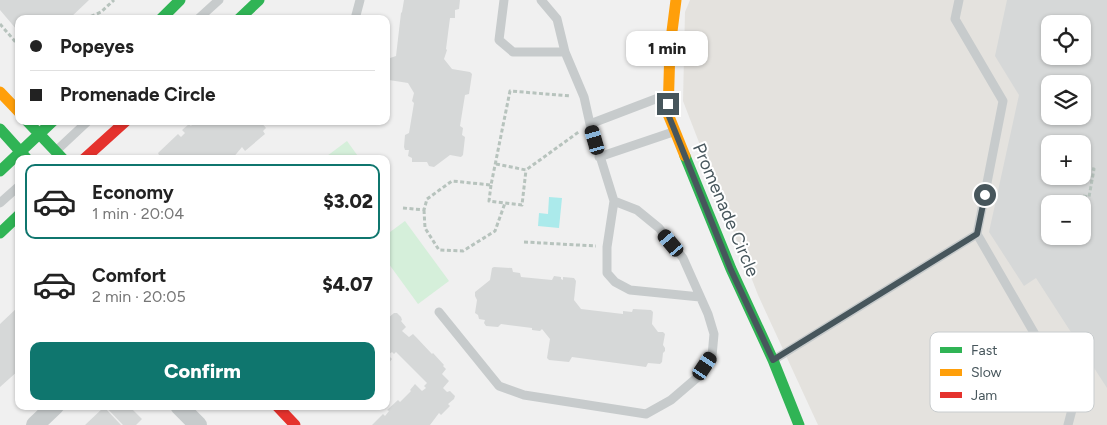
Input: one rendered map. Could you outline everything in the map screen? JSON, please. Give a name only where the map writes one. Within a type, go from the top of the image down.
[{"type":"street","points":[[164,15],[180,0]]},
{"type":"street","points":[[243,15],[259,0]]},
{"type":"street","name":"Promenade Circle","points":[[673,4],[668,114],[731,270],[773,360],[799,425]]},
{"type":"street","points":[[0,92],[15,108]]},
{"type":"street","points":[[31,125],[54,155]]},
{"type":"street","points":[[25,155],[39,134],[49,125]]},
{"type":"street","points":[[88,155],[122,125]]},
{"type":"street","points":[[0,129],[23,155]]},
{"type":"street","points":[[0,171],[15,162]]},
{"type":"street","points":[[0,233],[15,219]]},
{"type":"street","points":[[35,425],[51,410]]},
{"type":"street","points":[[183,410],[198,425]]},
{"type":"street","points":[[282,410],[295,425]]},
{"type":"lane","points":[[202,15],[219,0]]},
{"type":"lane","points":[[356,15],[360,0]]},
{"type":"lane","points":[[504,0],[499,40],[513,52],[565,52]]},
{"type":"lane","points":[[541,0],[557,19],[565,52],[584,97],[599,157],[614,201],[607,247],[607,273],[615,282],[630,290],[700,296]]},
{"type":"lane","points":[[959,0],[955,19],[1003,101],[977,234],[1034,332]]},
{"type":"lane","points":[[590,124],[668,94]]},
{"type":"lane","points":[[56,155],[84,125]]},
{"type":"lane","points":[[599,157],[675,131]]},
{"type":"lane","points":[[0,203],[15,190]]},
{"type":"lane","points":[[439,312],[499,386],[524,395],[646,414],[671,400],[699,376],[712,356],[714,334],[684,258],[659,228],[637,210],[614,201]]},
{"type":"lane","points":[[773,360],[977,234]]},
{"type":"lane","points":[[1068,425],[1071,412]]},
{"type":"path","points":[[94,15],[114,0]]},
{"type":"path","points":[[0,24],[15,41]]},
{"type":"path","points":[[526,170],[522,205],[489,201],[510,91],[584,97]]},
{"type":"path","points":[[496,164],[526,170],[590,124]]},
{"type":"path","points":[[1089,195],[1094,169],[1091,168]]},
{"type":"path","points":[[491,185],[452,181],[427,199],[424,210],[425,228],[439,250],[463,251],[495,231],[505,203]]},
{"type":"path","points":[[403,208],[424,210]]},
{"type":"path","points":[[524,242],[607,247]]},
{"type":"shaded area","points":[[690,0],[1107,0],[1107,425],[818,425],[758,295],[683,101],[685,12]]},
{"type":"green space","points":[[347,141],[357,155],[328,155]]},
{"type":"green space","points":[[405,221],[449,281],[418,304],[390,266],[390,232]]},
{"type":"water","points":[[549,197],[562,198],[559,228],[538,226],[539,213],[548,214]]},
{"type":"building","points":[[0,0],[89,0],[73,15],[15,15],[15,28],[0,10]]},
{"type":"building","points":[[404,0],[460,0],[459,9],[455,10],[455,18],[450,18],[447,50],[444,59],[452,69],[472,74],[469,94],[465,95],[460,126],[463,128],[462,135],[465,137],[463,155],[461,157],[450,155],[434,167],[429,166],[427,162],[412,162],[412,158],[408,156],[409,150],[405,150],[404,147],[405,135],[409,133],[414,93],[408,83],[390,80],[390,58],[396,56]]},
{"type":"building","points":[[1007,0],[1107,0],[1107,388],[1094,368],[1094,332],[1071,332],[1036,278],[1024,286],[989,232],[1019,95],[995,56]]},
{"type":"building","points":[[188,125],[263,125],[266,128],[263,131],[265,134],[245,151],[242,147],[235,155],[159,155],[158,153],[178,134],[181,137],[185,133],[182,130]]},
{"type":"building","points":[[492,268],[512,268],[513,272],[520,273],[521,277],[552,280],[554,276],[561,277],[563,280],[563,277],[574,278],[576,281],[574,300],[581,309],[623,314],[623,311],[632,312],[633,309],[651,310],[653,312],[652,324],[658,332],[665,334],[663,345],[665,351],[662,362],[660,364],[648,363],[646,367],[572,357],[569,362],[549,360],[547,358],[550,339],[542,329],[540,331],[532,330],[532,328],[501,324],[498,327],[486,326],[485,320],[479,319],[475,313],[477,300],[475,292],[490,280]]},
{"type":"building","points":[[15,310],[15,374],[0,387],[0,324]]},
{"type":"building","points":[[397,313],[406,327],[402,331],[409,337],[413,334],[433,353],[446,369],[442,374],[449,381],[443,388],[455,396],[448,404],[450,406],[441,415],[439,413],[430,425],[372,425],[383,414],[385,416],[389,411],[387,410],[390,410],[390,407],[398,400],[400,402],[415,384],[422,391],[426,388],[424,386],[427,383],[396,352],[390,354],[390,316]]},
{"type":"building","points":[[101,410],[107,410],[121,425],[85,425]]},
{"type":"building","points":[[109,410],[133,410],[142,419],[136,425],[123,425]]},
{"type":"traffic: fast","points":[[165,15],[180,0]]},
{"type":"traffic: fast","points":[[243,15],[259,0]]},
{"type":"traffic: fast","points":[[31,125],[59,155]]},
{"type":"traffic: fast","points":[[17,155],[49,125]]},
{"type":"traffic: fast","points":[[0,129],[23,155]]},
{"type":"traffic: fast","points":[[685,156],[731,269],[773,360],[799,425]]},
{"type":"traffic: fast","points":[[0,171],[15,157]]},
{"type":"traffic: fast","points":[[0,233],[15,219]]},
{"type":"traffic: slow","points":[[676,0],[670,47],[668,114],[685,156]]},
{"type":"traffic: slow","points":[[0,92],[15,108]]},
{"type":"traffic: jam","points":[[88,155],[122,125]]},
{"type":"traffic: jam","points":[[281,410],[295,425]]},
{"type":"route","points":[[668,104],[668,114],[731,270],[773,360],[977,234],[985,195]]}]
